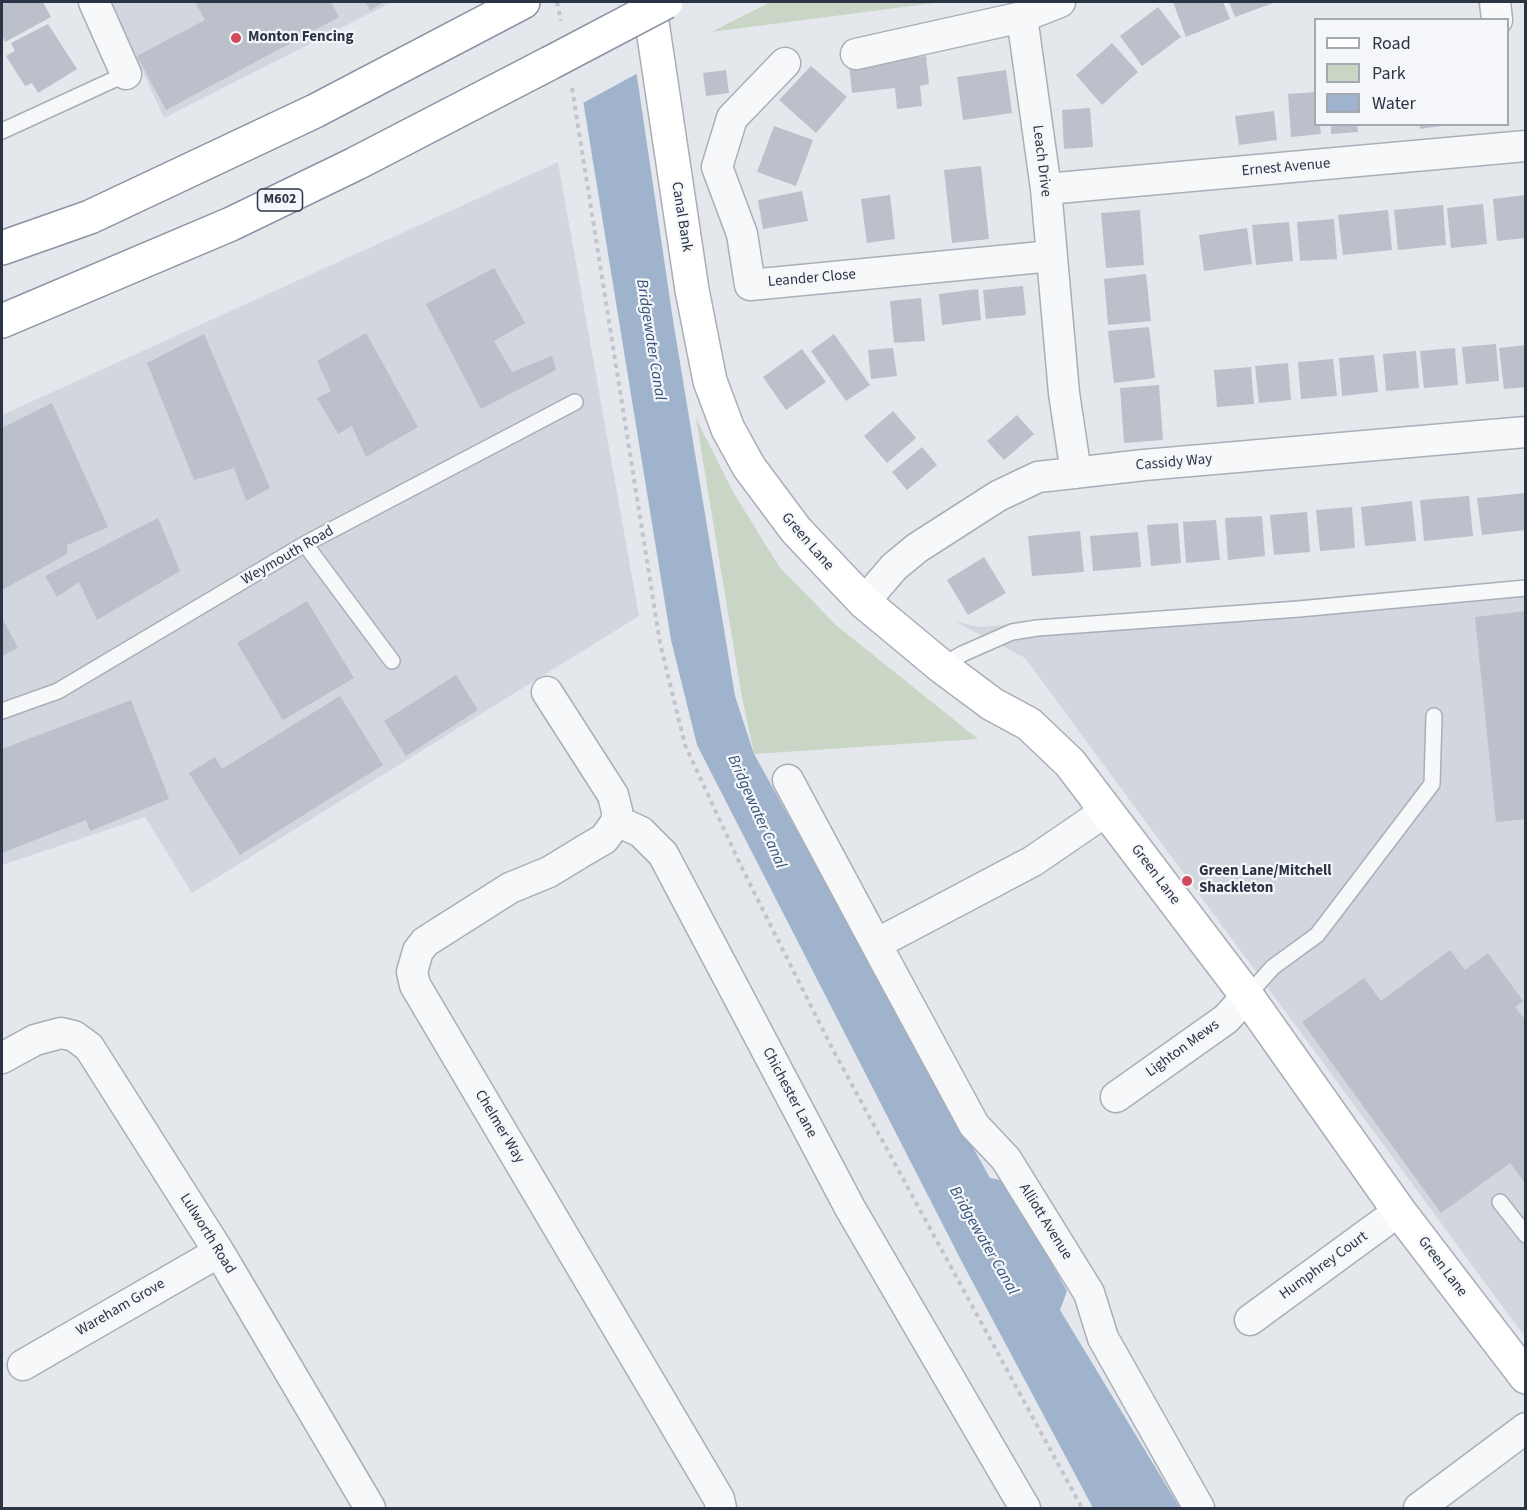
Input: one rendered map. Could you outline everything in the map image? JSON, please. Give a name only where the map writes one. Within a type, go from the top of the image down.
[{"type":"main road","points":[[2,248],[90,217],[315,111],[523,2]]},
{"type":"main road","name":"Canal Bank","points":[[649,2],[694,300],[710,381],[728,429]]},
{"type":"main road","name":"M602","points":[[2,321],[231,224],[355,164],[666,2]]},
{"type":"main road","name":"Green Lane","points":[[728,429],[749,467],[777,507],[818,556],[864,602],[941,666],[1050,741],[1070,763],[1247,996],[1399,1211],[1526,1377]]},
{"type":"street","points":[[94,2],[126,74]]},
{"type":"street","points":[[856,54],[1022,17],[1060,2]]},
{"type":"street","points":[[1496,2],[1497,18]]},
{"type":"street","name":"Leach Drive","points":[[1022,17],[1046,189],[1064,393],[1076,473]]},
{"type":"street","name":"Leander Close","points":[[785,63],[732,118],[717,167],[742,234],[750,285],[1052,256]]},
{"type":"street","name":"Ernest Avenue","points":[[1046,189],[1514,139]]},
{"type":"street","name":"Cassidy Way","points":[[864,602],[904,558],[953,523],[1024,482],[1038,477],[1526,432]]},
{"type":"street","points":[[547,692],[613,795],[617,821]]},
{"type":"street","name":"Alliott Avenue","points":[[788,780],[974,1125],[1006,1159],[1089,1293],[1103,1338],[1200,1509]]},
{"type":"street","points":[[876,944],[1033,861],[1106,811]]},
{"type":"street","name":"Chelmer Way","points":[[617,821],[603,838],[585,850],[549,872],[510,888],[425,942],[418,951],[412,972],[416,985],[719,1499],[721,1509]]},
{"type":"street","name":"Chichester Lane","points":[[617,821],[641,832],[657,845],[663,854],[850,1208],[1024,1509]]},
{"type":"street","name":"Lighton Mews","points":[[1116,1097],[1226,1019],[1247,996]]},
{"type":"street","name":"Lulworth Road","points":[[2,1058],[47,1034],[61,1033],[82,1041],[95,1056],[219,1252],[370,1509]]},
{"type":"street","name":"Humphrey Court","points":[[1250,1320],[1399,1211]]},
{"type":"street","name":"Wareham Grove","points":[[23,1365],[219,1252]]},
{"type":"street","points":[[1419,1509],[1526,1428]]},
{"type":"lane","points":[[2,131],[126,74]]},
{"type":"lane","name":"Weymouth Road","points":[[2,711],[58,692],[305,544],[575,402]]},
{"type":"lane","points":[[305,544],[392,660]]},
{"type":"lane","points":[[941,666],[1012,632],[1037,628],[1299,609],[1526,588]]},
{"type":"lane","points":[[1247,996],[1273,967],[1317,935],[1432,784],[1434,716]]},
{"type":"lane","points":[[1500,1202],[1526,1235]]},
{"type":"shaded area","name":"Monton Fencing","points":[[111,2],[392,2],[164,118]]},
{"type":"shaded area","points":[[558,162],[639,616],[192,893],[145,817],[2,865],[2,415]]},
{"type":"shaded area","points":[[1525,580],[1525,1337],[1025,658],[956,622],[980,627]]},
{"type":"green space","points":[[771,2],[942,2],[711,32]]},
{"type":"green space","points":[[696,418],[733,492],[780,568],[837,626],[978,739],[754,754],[741,692]]},
{"type":"water","name":"Bridgewater Canal","points":[[567,2],[626,2],[673,320],[735,696],[754,754],[990,1178],[1006,1181],[1067,1291],[1060,1310],[1180,1508],[1093,1508],[963,1264],[697,745],[671,640]]},
{"type":"pier","points":[[564,2],[629,2],[640,72],[581,104]]},
{"type":"building","points":[[2,2],[43,2],[51,17],[5,42],[2,35]]},
{"type":"building","name":"Monton Fencing","points":[[195,2],[331,2],[339,17],[166,110],[137,56],[205,20]]},
{"type":"building","points":[[365,2],[384,2],[370,10]]},
{"type":"building","points":[[1173,2],[1223,2],[1230,19],[1186,37]]},
{"type":"building","points":[[1229,2],[1276,2],[1235,17]]},
{"type":"building","points":[[1158,7],[1181,37],[1142,66],[1120,36]]},
{"type":"building","points":[[48,24],[77,69],[38,93],[32,83],[25,86],[6,56],[15,51],[11,43]]},
{"type":"building","points":[[1112,43],[1138,72],[1102,105],[1076,75]]},
{"type":"building","points":[[926,56],[929,84],[920,86],[922,106],[897,109],[895,88],[852,93],[849,64]]},
{"type":"building","points":[[811,66],[847,97],[816,133],[779,100]]},
{"type":"building","points":[[726,70],[729,93],[706,96],[703,73]]},
{"type":"building","points":[[1006,70],[1012,113],[963,120],[957,77]]},
{"type":"building","points":[[1314,92],[1314,126],[1320,126],[1321,134],[1291,137],[1288,94]]},
{"type":"building","points":[[1090,108],[1093,147],[1064,149],[1062,110]]},
{"type":"building","points":[[1274,111],[1277,140],[1239,145],[1235,116]]},
{"type":"building","points":[[774,126],[813,140],[796,186],[757,172]]},
{"type":"building","points":[[1331,126],[1357,126],[1358,132],[1331,134]]},
{"type":"building","points":[[1419,126],[1441,126],[1420,129]]},
{"type":"building","points":[[981,166],[989,239],[952,243],[944,170]]},
{"type":"building","points":[[802,191],[808,221],[763,229],[758,200]]},
{"type":"building","points":[[890,195],[895,239],[867,243],[861,199]]},
{"type":"building","points":[[1526,195],[1526,238],[1497,241],[1493,199]]},
{"type":"building","points":[[1483,204],[1487,244],[1451,248],[1447,208]]},
{"type":"building","points":[[1443,205],[1446,245],[1398,250],[1394,210]]},
{"type":"building","points":[[1140,210],[1144,265],[1106,268],[1101,213]]},
{"type":"building","points":[[1388,210],[1392,250],[1343,255],[1338,215]]},
{"type":"building","points":[[1334,219],[1337,259],[1300,261],[1297,222]]},
{"type":"building","points":[[1289,222],[1293,261],[1256,265],[1252,225]]},
{"type":"building","points":[[1247,228],[1252,264],[1204,271],[1199,235]]},
{"type":"building","points":[[494,268],[525,323],[494,341],[512,372],[552,356],[556,370],[481,409],[426,304]]},
{"type":"building","points":[[1146,274],[1151,321],[1108,325],[1104,279]]},
{"type":"building","points":[[1023,286],[1026,315],[986,319],[983,290]]},
{"type":"building","points":[[978,289],[981,320],[942,325],[939,294]]},
{"type":"building","points":[[921,298],[925,341],[894,343],[890,301]]},
{"type":"building","points":[[1149,327],[1155,378],[1114,383],[1108,331]]},
{"type":"building","points":[[366,333],[418,427],[366,457],[352,426],[338,434],[317,398],[331,391],[317,361]]},
{"type":"building","points":[[204,334],[270,488],[246,501],[234,468],[194,480],[147,363]]},
{"type":"building","points":[[834,334],[870,385],[846,401],[811,351]]},
{"type":"building","points":[[1496,344],[1499,381],[1466,384],[1462,347]]},
{"type":"building","points":[[1526,345],[1526,387],[1504,389],[1499,348]]},
{"type":"building","points":[[893,348],[897,376],[871,379],[868,350]]},
{"type":"building","points":[[1455,348],[1458,385],[1424,388],[1420,351]]},
{"type":"building","points":[[802,349],[826,382],[786,410],[763,377]]},
{"type":"building","points":[[1416,351],[1419,388],[1386,391],[1383,354]]},
{"type":"building","points":[[1374,355],[1378,392],[1342,396],[1339,358]]},
{"type":"building","points":[[1333,359],[1337,396],[1301,399],[1298,362]]},
{"type":"building","points":[[1288,363],[1291,400],[1259,403],[1255,366]]},
{"type":"building","points":[[1251,367],[1254,404],[1217,407],[1214,370]]},
{"type":"building","points":[[1159,385],[1163,440],[1124,443],[1120,388]]},
{"type":"building","points":[[52,403],[108,527],[67,545],[67,554],[2,590],[2,428]]},
{"type":"building","points":[[893,411],[916,438],[887,463],[864,436]]},
{"type":"building","points":[[1017,415],[1034,434],[1004,460],[987,441]]},
{"type":"building","points":[[922,447],[937,465],[907,490],[892,472]]},
{"type":"building","points":[[1526,493],[1526,530],[1482,535],[1477,498]]},
{"type":"building","points":[[1469,496],[1473,536],[1424,541],[1420,500]]},
{"type":"building","points":[[1412,501],[1416,541],[1365,546],[1361,507]]},
{"type":"building","points":[[1352,507],[1355,548],[1320,551],[1316,510]]},
{"type":"building","points":[[1307,512],[1310,552],[1274,555],[1270,515]]},
{"type":"building","points":[[1262,516],[1265,556],[1228,560],[1225,518]]},
{"type":"building","points":[[158,518],[180,571],[97,620],[79,582],[57,597],[45,576]]},
{"type":"building","points":[[1216,520],[1220,560],[1186,563],[1183,522]]},
{"type":"building","points":[[1178,523],[1181,563],[1151,566],[1147,525]]},
{"type":"building","points":[[1080,531],[1084,572],[1032,576],[1028,536]]},
{"type":"building","points":[[1138,532],[1141,567],[1093,571],[1090,536]]},
{"type":"building","points":[[984,557],[1006,593],[968,615],[947,580]]},
{"type":"building","points":[[307,601],[354,678],[283,720],[237,643]]},
{"type":"building","points":[[1526,611],[1526,819],[1496,822],[1475,617]]},
{"type":"building","points":[[2,618],[18,648],[2,656]]},
{"type":"building","points":[[456,675],[478,710],[406,756],[384,721]]},
{"type":"building","points":[[340,696],[383,765],[240,855],[189,773],[215,757],[222,769]]},
{"type":"building","points":[[131,700],[169,799],[90,831],[86,820],[2,853],[2,749]]},
{"type":"building","points":[[1450,950],[1465,970],[1488,953],[1523,1001],[1515,1007],[1526,1021],[1526,1184],[1510,1163],[1441,1213],[1302,1022],[1364,978],[1381,1001]]},
{"type":"place","name":"Monton Fencing","points":[[236,38]]},
{"type":"place","name":"Green Lane/Mitchell Shackleton","points":[[1187,881]]}]
